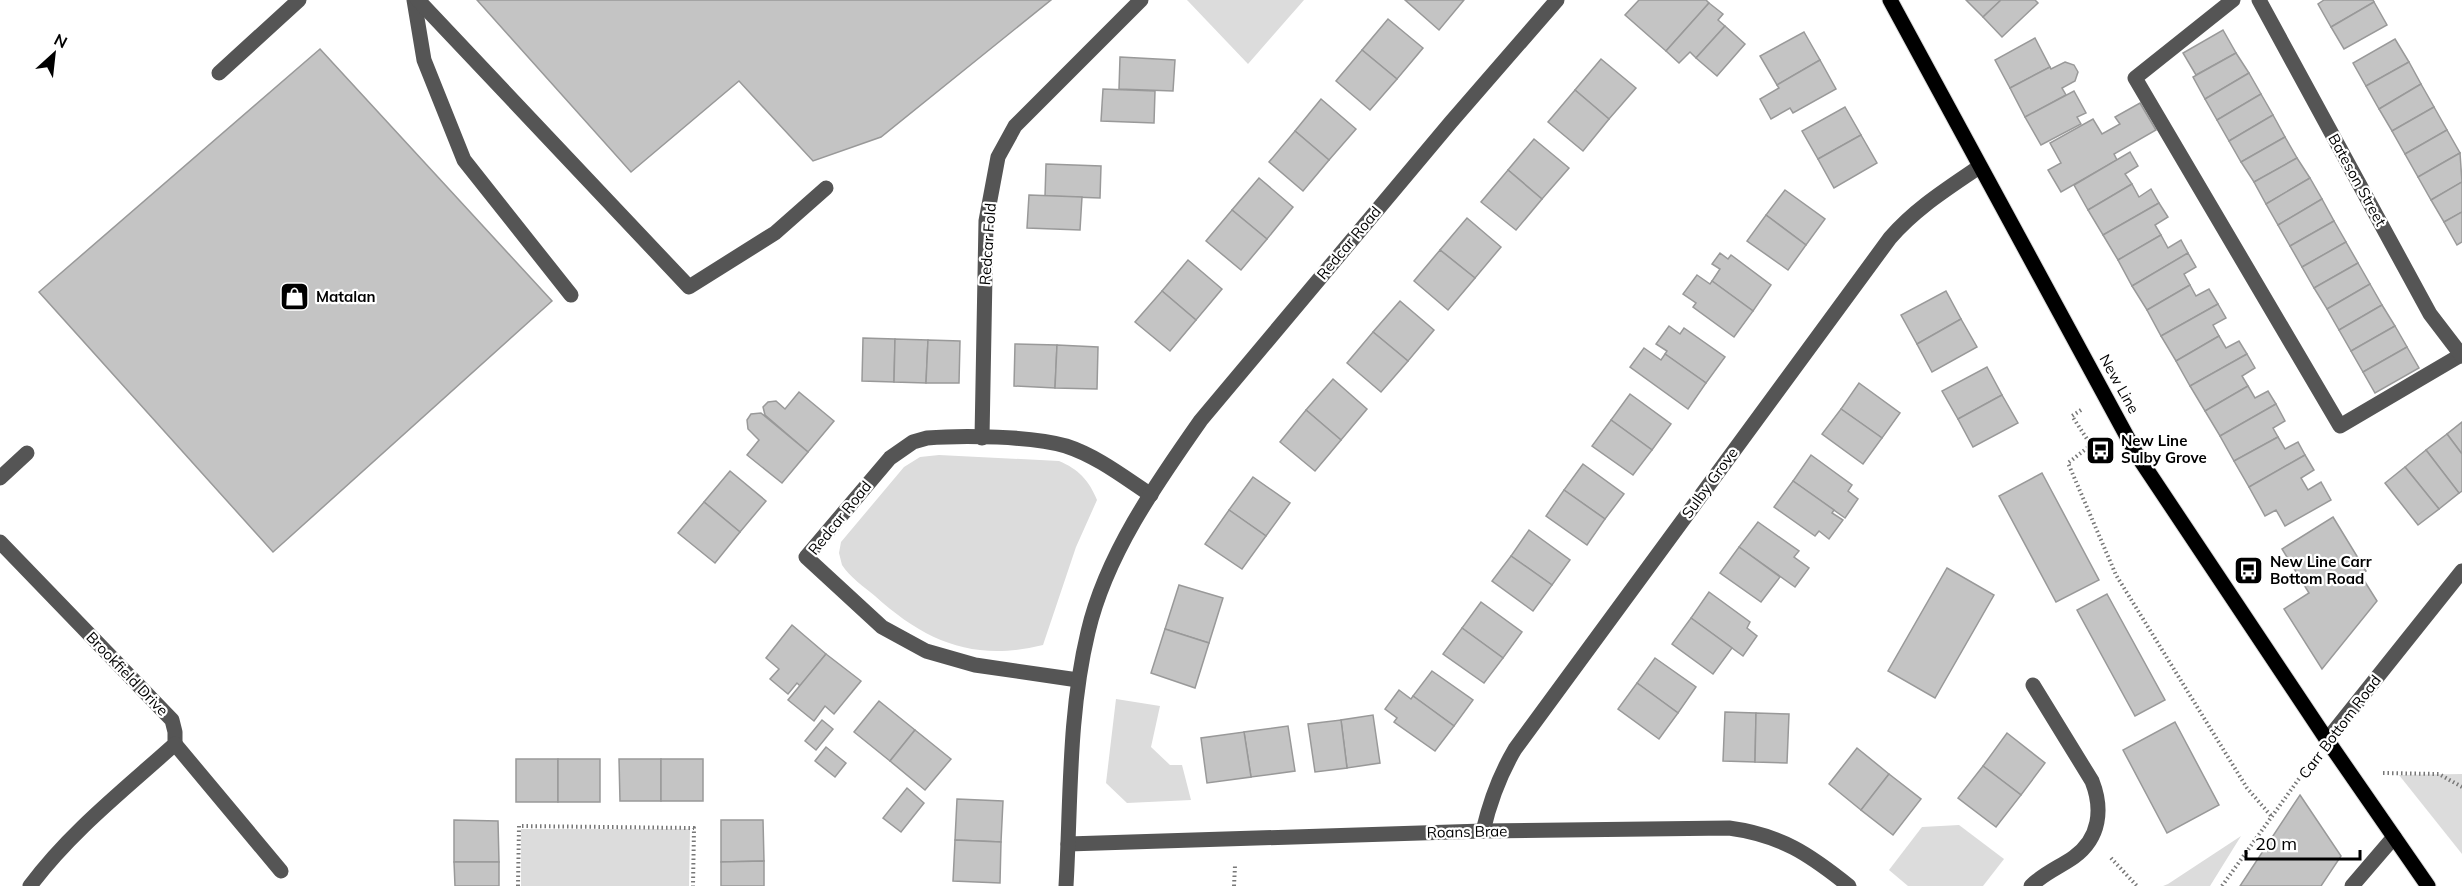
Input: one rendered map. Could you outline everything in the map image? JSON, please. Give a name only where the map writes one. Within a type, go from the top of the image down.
[{"type":"main road","name":"New Line","points":[[1890,0],[2137,455],[2327,740],[2428,886]]},
{"type":"street","points":[[219,72],[298,0]]},
{"type":"street","points":[[416,0],[689,287],[775,233],[826,188]]},
{"type":"street","points":[[416,0],[424,60],[464,160],[572,295]]},
{"type":"street","name":"Redcar Fold","points":[[982,438],[986,221],[998,157],[1015,126],[1141,0]]},
{"type":"street","name":"Redcar Road","points":[[1066,886],[1071,756],[1078,680],[1088,630],[1104,581],[1126,537],[1201,420],[1450,122],[1557,0]]},
{"type":"street","points":[[2233,0],[2135,78],[2340,426],[2461,356]]},
{"type":"street","name":"Bateson Street","points":[[2259,0],[2430,314],[2461,356]]},
{"type":"street","name":"Sulby Grove","points":[[1483,831],[1500,774],[1515,749],[1890,238],[1906,219],[1923,205],[1979,167]]},
{"type":"street","name":"Redcar Road","points":[[1078,680],[975,665],[926,651],[882,627],[806,557],[890,458],[913,442],[927,438],[1037,440],[1068,447],[1095,460],[1151,495]]},
{"type":"street","points":[[0,478],[27,453]]},
{"type":"street","name":"Brookfield Drive","points":[[0,542],[172,720],[175,744]]},
{"type":"street","name":"Carr Bottom Road","points":[[2327,740],[2462,571]]},
{"type":"street","points":[[2031,886],[2042,875],[2084,849],[2097,824],[2098,796],[2092,781],[2033,685]]},
{"type":"street","points":[[30,886],[47,863],[80,830],[175,744],[281,872]]},
{"type":"street","name":"Roans Brae","points":[[1068,844],[1483,831],[1730,828],[1754,831],[1777,838],[1800,849],[1849,886]]},
{"type":"street","points":[[2352,886],[2394,837]]},
{"type":"path","points":[[2072,416],[2091,446],[2068,463],[2116,575],[2247,788],[2272,817]]},
{"type":"path","name":"Carr Bottom Road","points":[[2222,886],[2327,740]]},
{"type":"path","points":[[2349,772],[2439,774],[2462,787]]},
{"type":"path","points":[[518,886],[519,826],[530,826],[694,828],[693,886]]},
{"type":"path","points":[[2092,837],[2137,886]]},
{"type":"shaded area","points":[[1187,0],[1304,0],[1248,64]]},
{"type":"shaded area","points":[[939,455],[1059,461],[1082,476],[1094,493],[1097,500],[1076,547],[1043,645],[1018,650],[995,651],[952,644],[932,636],[894,612],[857,582],[842,565],[839,553],[841,542],[904,467],[920,457]]},
{"type":"shaded area","points":[[1116,699],[1160,706],[1151,747],[1170,765],[1182,765],[1191,800],[1127,803],[1106,783]]},
{"type":"shaded area","points":[[2462,774],[2462,854],[2399,775]]},
{"type":"shaded area","points":[[1959,825],[2004,859],[1983,886],[1908,886],[1889,870],[1922,827]]},
{"type":"shaded area","points":[[521,829],[690,829],[689,886],[521,886]]},
{"type":"shaded area","points":[[2241,836],[2210,886],[2163,886],[2168,884]]},
{"type":"building","points":[[477,0],[1051,0],[881,137],[813,161],[739,81],[631,172]]},
{"type":"building","points":[[1405,0],[1464,0],[1439,30]]},
{"type":"building","points":[[1639,0],[1706,0],[1709,3],[1666,51],[1625,15]]},
{"type":"building","points":[[1966,0],[2001,0],[1983,17]]},
{"type":"building","points":[[2001,0],[2035,0],[2038,3],[2002,37],[1983,17]]},
{"type":"building","points":[[2324,0],[2373,0],[2374,2],[2331,27],[2318,4]]},
{"type":"building","points":[[2374,2],[2387,25],[2344,49],[2331,27]]},
{"type":"building","points":[[1709,3],[1723,14],[1718,20],[1725,26],[1696,58],[1690,52],[1679,63],[1666,51]]},
{"type":"building","points":[[1388,19],[1423,48],[1397,79],[1362,50]]},
{"type":"building","points":[[1725,26],[1745,44],[1717,76],[1696,58]]},
{"type":"building","points":[[2223,30],[2236,53],[2196,75],[2183,53]]},
{"type":"building","points":[[1804,32],[1820,60],[1777,85],[1760,56]]},
{"type":"building","points":[[2035,38],[2050,67],[2010,88],[1995,60]]},
{"type":"building","points":[[2395,39],[2409,62],[2366,86],[2353,63]]},
{"type":"building","name":"Matalan","points":[[320,49],[552,301],[273,552],[39,292]]},
{"type":"building","points":[[1362,50],[1397,79],[1370,110],[1336,81]]},
{"type":"building","points":[[2236,53],[2249,73],[2205,99],[2193,77]]},
{"type":"building","points":[[1120,57],[1175,60],[1173,91],[1119,89]]},
{"type":"building","points":[[1601,59],[1636,88],[1609,119],[1575,90]]},
{"type":"building","points":[[1820,60],[1836,89],[1793,113],[1790,108],[1771,119],[1760,99],[1779,88],[1777,85]]},
{"type":"building","points":[[2065,62],[2074,65],[2078,72],[2075,81],[2062,88],[2066,95],[2025,117],[2010,88],[2050,67],[2051,69]]},
{"type":"building","points":[[2409,62],[2421,84],[2379,109],[2366,86]]},
{"type":"building","points":[[2249,73],[2261,94],[2217,120],[2205,99]]},
{"type":"building","points":[[2421,84],[2434,107],[2392,131],[2379,109]]},
{"type":"building","points":[[1103,89],[1155,91],[1154,123],[1101,121]]},
{"type":"building","points":[[1575,90],[1609,119],[1583,151],[1548,122]]},
{"type":"building","points":[[2074,91],[2086,113],[2077,117],[2081,124],[2041,145],[2025,117]]},
{"type":"building","points":[[2261,94],[2273,115],[2229,141],[2217,120]]},
{"type":"building","points":[[1321,99],[1356,129],[1329,160],[1295,131]]},
{"type":"building","points":[[2140,103],[2156,130],[2114,154],[2117,160],[2061,192],[2048,170],[2061,163],[2050,143],[2093,119],[2102,134],[2120,124],[2115,117]]},
{"type":"building","points":[[1845,107],[1861,135],[1818,159],[1802,131]]},
{"type":"building","points":[[2434,107],[2447,130],[2405,154],[2392,131]]},
{"type":"building","points":[[2273,115],[2285,137],[2241,162],[2229,141]]},
{"type":"building","points":[[2447,130],[2460,153],[2418,177],[2405,154]]},
{"type":"building","points":[[1295,131],[1329,160],[1303,191],[1269,162]]},
{"type":"building","points":[[1861,135],[1877,163],[1834,188],[1818,159]]},
{"type":"building","points":[[2285,137],[2297,158],[2254,182],[2241,162]]},
{"type":"building","points":[[1534,139],[1569,168],[1542,199],[1508,170]]},
{"type":"building","points":[[2130,152],[2138,166],[2125,174],[2132,184],[2088,210],[2074,185]]},
{"type":"building","points":[[2460,153],[2462,182],[2431,200],[2418,177]]},
{"type":"building","points":[[2297,158],[2310,178],[2266,204],[2254,182]]},
{"type":"building","points":[[1046,164],[1101,166],[1100,198],[1045,196]]},
{"type":"building","points":[[1508,170],[1542,199],[1516,230],[1481,202]]},
{"type":"building","points":[[1259,178],[1293,207],[1267,239],[1232,210]]},
{"type":"building","points":[[2310,178],[2322,199],[2278,225],[2266,204]]},
{"type":"building","points":[[2462,182],[2462,212],[2444,222],[2431,200]]},
{"type":"building","points":[[2132,184],[2139,197],[2151,189],[2159,203],[2103,235],[2088,210]]},
{"type":"building","points":[[1785,190],[1825,219],[1806,245],[1766,215]]},
{"type":"building","points":[[1029,195],[1082,197],[1080,230],[1027,228]]},
{"type":"building","points":[[2322,199],[2334,221],[2290,246],[2278,225]]},
{"type":"building","points":[[2159,203],[2168,217],[2155,225],[2161,235],[2118,260],[2103,235]]},
{"type":"building","points":[[1232,210],[1267,239],[1241,270],[1206,241]]},
{"type":"building","points":[[2462,212],[2462,242],[2457,245],[2444,222]]},
{"type":"building","points":[[1766,215],[1806,245],[1788,270],[1747,241]]},
{"type":"building","points":[[1467,218],[1501,247],[1475,278],[1440,250]]},
{"type":"building","points":[[2334,221],[2346,242],[2302,267],[2290,246]]},
{"type":"building","points":[[2161,235],[2168,248],[2181,240],[2188,253],[2132,286],[2118,260]]},
{"type":"building","points":[[2346,242],[2358,263],[2314,288],[2302,267]]},
{"type":"building","points":[[1440,250],[1475,278],[1448,310],[1414,281]]},
{"type":"building","points":[[1720,253],[1728,259],[1731,255],[1771,285],[1753,311],[1712,281],[1720,269],[1712,264]]},
{"type":"building","points":[[2188,253],[2196,267],[2184,274],[2190,285],[2147,310],[2132,286]]},
{"type":"building","points":[[1188,260],[1222,289],[1196,320],[1162,291]]},
{"type":"building","points":[[2358,263],[2370,284],[2327,309],[2314,288]]},
{"type":"building","points":[[1697,275],[1710,284],[1712,281],[1753,311],[1734,337],[1693,307],[1696,303],[1683,294]]},
{"type":"building","points":[[2370,284],[2382,305],[2339,330],[2327,309]]},
{"type":"building","points":[[2190,285],[2196,296],[2209,289],[2218,304],[2161,336],[2147,310]]},
{"type":"building","points":[[1162,291],[1196,320],[1170,351],[1135,322]]},
{"type":"building","points":[[1946,291],[1961,319],[1917,344],[1901,315]]},
{"type":"building","points":[[1400,301],[1434,330],[1408,361],[1373,332]]},
{"type":"building","points":[[2218,304],[2226,318],[2213,325],[2219,336],[2176,361],[2161,336]]},
{"type":"building","points":[[2382,305],[2395,326],[2351,351],[2339,330]]},
{"type":"building","points":[[1961,319],[1977,347],[1932,372],[1917,344]]},
{"type":"building","points":[[1669,326],[1680,334],[1684,328],[1725,357],[1706,383],[1665,354],[1667,351],[1656,344]]},
{"type":"building","points":[[2395,326],[2407,347],[2363,372],[2351,351]]},
{"type":"building","points":[[1373,332],[1408,361],[1381,392],[1347,363]]},
{"type":"building","points":[[2219,336],[2226,348],[2239,341],[2247,354],[2190,386],[2176,361]]},
{"type":"building","points":[[863,338],[895,339],[894,382],[862,381]]},
{"type":"building","points":[[895,339],[928,340],[926,383],[894,382]]},
{"type":"building","points":[[928,340],[960,341],[959,383],[926,383]]},
{"type":"building","points":[[1015,344],[1057,345],[1055,388],[1014,386]]},
{"type":"building","points":[[1057,345],[1098,347],[1097,389],[1055,388]]},
{"type":"building","points":[[2407,347],[2419,368],[2375,393],[2363,372]]},
{"type":"building","points":[[1644,348],[1661,360],[1665,354],[1706,383],[1688,409],[1630,367]]},
{"type":"building","points":[[2247,354],[2255,368],[2242,376],[2248,386],[2205,411],[2190,386]]},
{"type":"building","points":[[1987,367],[2002,395],[1958,419],[1942,391]]},
{"type":"building","points":[[1333,379],[1367,409],[1341,440],[1306,410]]},
{"type":"building","points":[[1859,383],[1900,413],[1882,438],[1841,409]]},
{"type":"building","points":[[2248,386],[2255,398],[2268,391],[2276,404],[2220,436],[2205,411]]},
{"type":"building","points":[[799,392],[834,421],[808,452],[765,415],[763,407],[768,402],[776,401],[785,409]]},
{"type":"building","points":[[1630,394],[1671,424],[1652,450],[1611,420]]},
{"type":"building","points":[[2002,395],[2018,423],[1973,447],[1958,419]]},
{"type":"building","points":[[2276,404],[2285,421],[2273,428],[2278,437],[2234,461],[2220,436]]},
{"type":"building","points":[[1841,409],[1882,438],[1863,464],[1822,434]]},
{"type":"building","points":[[1306,410],[1341,440],[1315,471],[1280,442]]},
{"type":"building","points":[[761,413],[808,452],[782,483],[747,455],[759,440],[748,429],[747,420],[751,414]]},
{"type":"building","points":[[1611,420],[1652,450],[1633,475],[1592,446]]},
{"type":"building","points":[[2462,422],[2462,454],[2447,434]]},
{"type":"building","points":[[2447,434],[2462,454],[2462,491],[2459,493],[2426,450]]},
{"type":"building","points":[[2278,437],[2285,449],[2298,442],[2305,455],[2249,487],[2234,461]]},
{"type":"building","points":[[2426,450],[2459,493],[2439,509],[2405,467]]},
{"type":"building","points":[[1811,455],[1852,485],[1848,491],[1858,499],[1845,518],[1793,481]]},
{"type":"building","points":[[2305,455],[2314,470],[2301,478],[2308,490],[2321,482],[2331,500],[2285,526],[2276,510],[2265,516],[2249,487]]},
{"type":"building","points":[[1583,464],[1624,494],[1605,519],[1564,490]]},
{"type":"building","points":[[2405,467],[2439,509],[2418,525],[2385,483]]},
{"type":"building","points":[[730,471],[766,501],[740,532],[704,502]]},
{"type":"building","points":[[2042,473],[2099,580],[2056,602],[1999,496]]},
{"type":"building","points":[[1253,477],[1290,503],[1266,536],[1229,510]]},
{"type":"building","points":[[1793,481],[1834,510],[1832,513],[1843,520],[1829,539],[1819,531],[1815,536],[1774,507]]},
{"type":"building","points":[[1564,490],[1605,519],[1587,545],[1546,516]]},
{"type":"building","points":[[704,502],[740,532],[715,563],[678,533]]},
{"type":"building","points":[[1229,510],[1266,536],[1242,569],[1205,544]]},
{"type":"building","points":[[2333,517],[2366,571],[2360,574],[2377,601],[2322,669],[2284,609],[2309,593],[2282,549]]},
{"type":"building","points":[[1758,522],[1799,551],[1794,557],[1809,568],[1795,587],[1739,547]]},
{"type":"building","points":[[1529,530],[1570,560],[1552,585],[1511,556]]},
{"type":"building","points":[[1739,547],[1780,577],[1761,602],[1720,573]]},
{"type":"building","points":[[1511,556],[1552,585],[1533,611],[1492,581]]},
{"type":"building","points":[[1947,568],[1994,595],[1935,698],[1888,671]]},
{"type":"building","points":[[1179,585],[1223,598],[1209,643],[1165,629]]},
{"type":"building","points":[[1709,592],[1750,622],[1747,628],[1757,636],[1743,656],[1691,618]]},
{"type":"building","points":[[2107,594],[2165,700],[2135,716],[2077,610]]},
{"type":"building","points":[[1481,602],[1522,632],[1503,658],[1462,628]]},
{"type":"building","points":[[1691,618],[1732,648],[1713,674],[1672,644]]},
{"type":"building","points":[[792,625],[826,654],[800,686],[797,683],[788,694],[770,679],[779,669],[766,658]]},
{"type":"building","points":[[1462,628],[1503,658],[1484,683],[1443,654]]},
{"type":"building","points":[[1165,629],[1209,643],[1195,688],[1151,673]]},
{"type":"building","points":[[826,654],[861,681],[834,714],[825,706],[814,721],[788,700]]},
{"type":"building","points":[[1655,658],[1696,687],[1678,713],[1637,683]]},
{"type":"building","points":[[1432,671],[1473,700],[1454,726],[1413,696]]},
{"type":"building","points":[[1637,683],[1678,713],[1659,739],[1618,709]]},
{"type":"building","points":[[1399,690],[1411,699],[1413,696],[1454,726],[1435,751],[1394,722],[1397,718],[1385,709]]},
{"type":"building","points":[[879,701],[915,730],[890,761],[854,732]]},
{"type":"building","points":[[1725,712],[1756,713],[1755,762],[1723,761]]},
{"type":"building","points":[[1756,713],[1789,714],[1787,763],[1755,762]]},
{"type":"building","points":[[1373,715],[1380,763],[1347,768],[1341,720]]},
{"type":"building","points":[[822,720],[833,729],[816,750],[805,741]]},
{"type":"building","points":[[1341,720],[1347,768],[1315,772],[1308,724]]},
{"type":"building","points":[[2175,722],[2219,805],[2167,833],[2123,750]]},
{"type":"building","points":[[1288,726],[1295,771],[1251,777],[1244,732]]},
{"type":"building","points":[[915,730],[951,759],[925,790],[890,761]]},
{"type":"building","points":[[1244,732],[1251,777],[1207,783],[1201,738]]},
{"type":"building","points":[[2007,733],[2045,763],[2021,795],[1983,766]]},
{"type":"building","points":[[826,747],[846,763],[835,777],[815,761]]},
{"type":"building","points":[[1857,748],[1889,774],[1861,810],[1829,784]]},
{"type":"building","points":[[516,759],[558,759],[558,802],[516,802]]},
{"type":"building","points":[[558,759],[600,759],[600,802],[558,802]]},
{"type":"building","points":[[619,759],[661,759],[661,801],[620,801]]},
{"type":"building","points":[[661,759],[703,759],[703,801],[661,801]]},
{"type":"building","points":[[1983,766],[2021,795],[1996,827],[1958,798]]},
{"type":"building","points":[[1889,774],[1921,799],[1893,835],[1861,810]]},
{"type":"building","points":[[907,788],[924,803],[901,832],[883,818]]},
{"type":"building","points":[[2300,795],[2341,856],[2321,886],[2240,886]]},
{"type":"building","points":[[957,799],[1003,801],[1001,842],[955,840]]},
{"type":"building","points":[[454,820],[498,821],[499,862],[454,862]]},
{"type":"building","points":[[721,820],[763,820],[764,861],[721,862]]},
{"type":"building","points":[[955,840],[1001,842],[1000,883],[953,881]]},
{"type":"building","points":[[764,861],[764,886],[721,886],[721,862]]},
{"type":"building","points":[[454,862],[499,862],[499,886],[455,886]]},
{"type":"place","name":"Matalan","points":[[295,297]]},
{"type":"place","name":"New Line Sulby Grove","points":[[2100,450]]},
{"type":"place","name":"New Line Carr Bottom Road","points":[[2249,571]]}]
